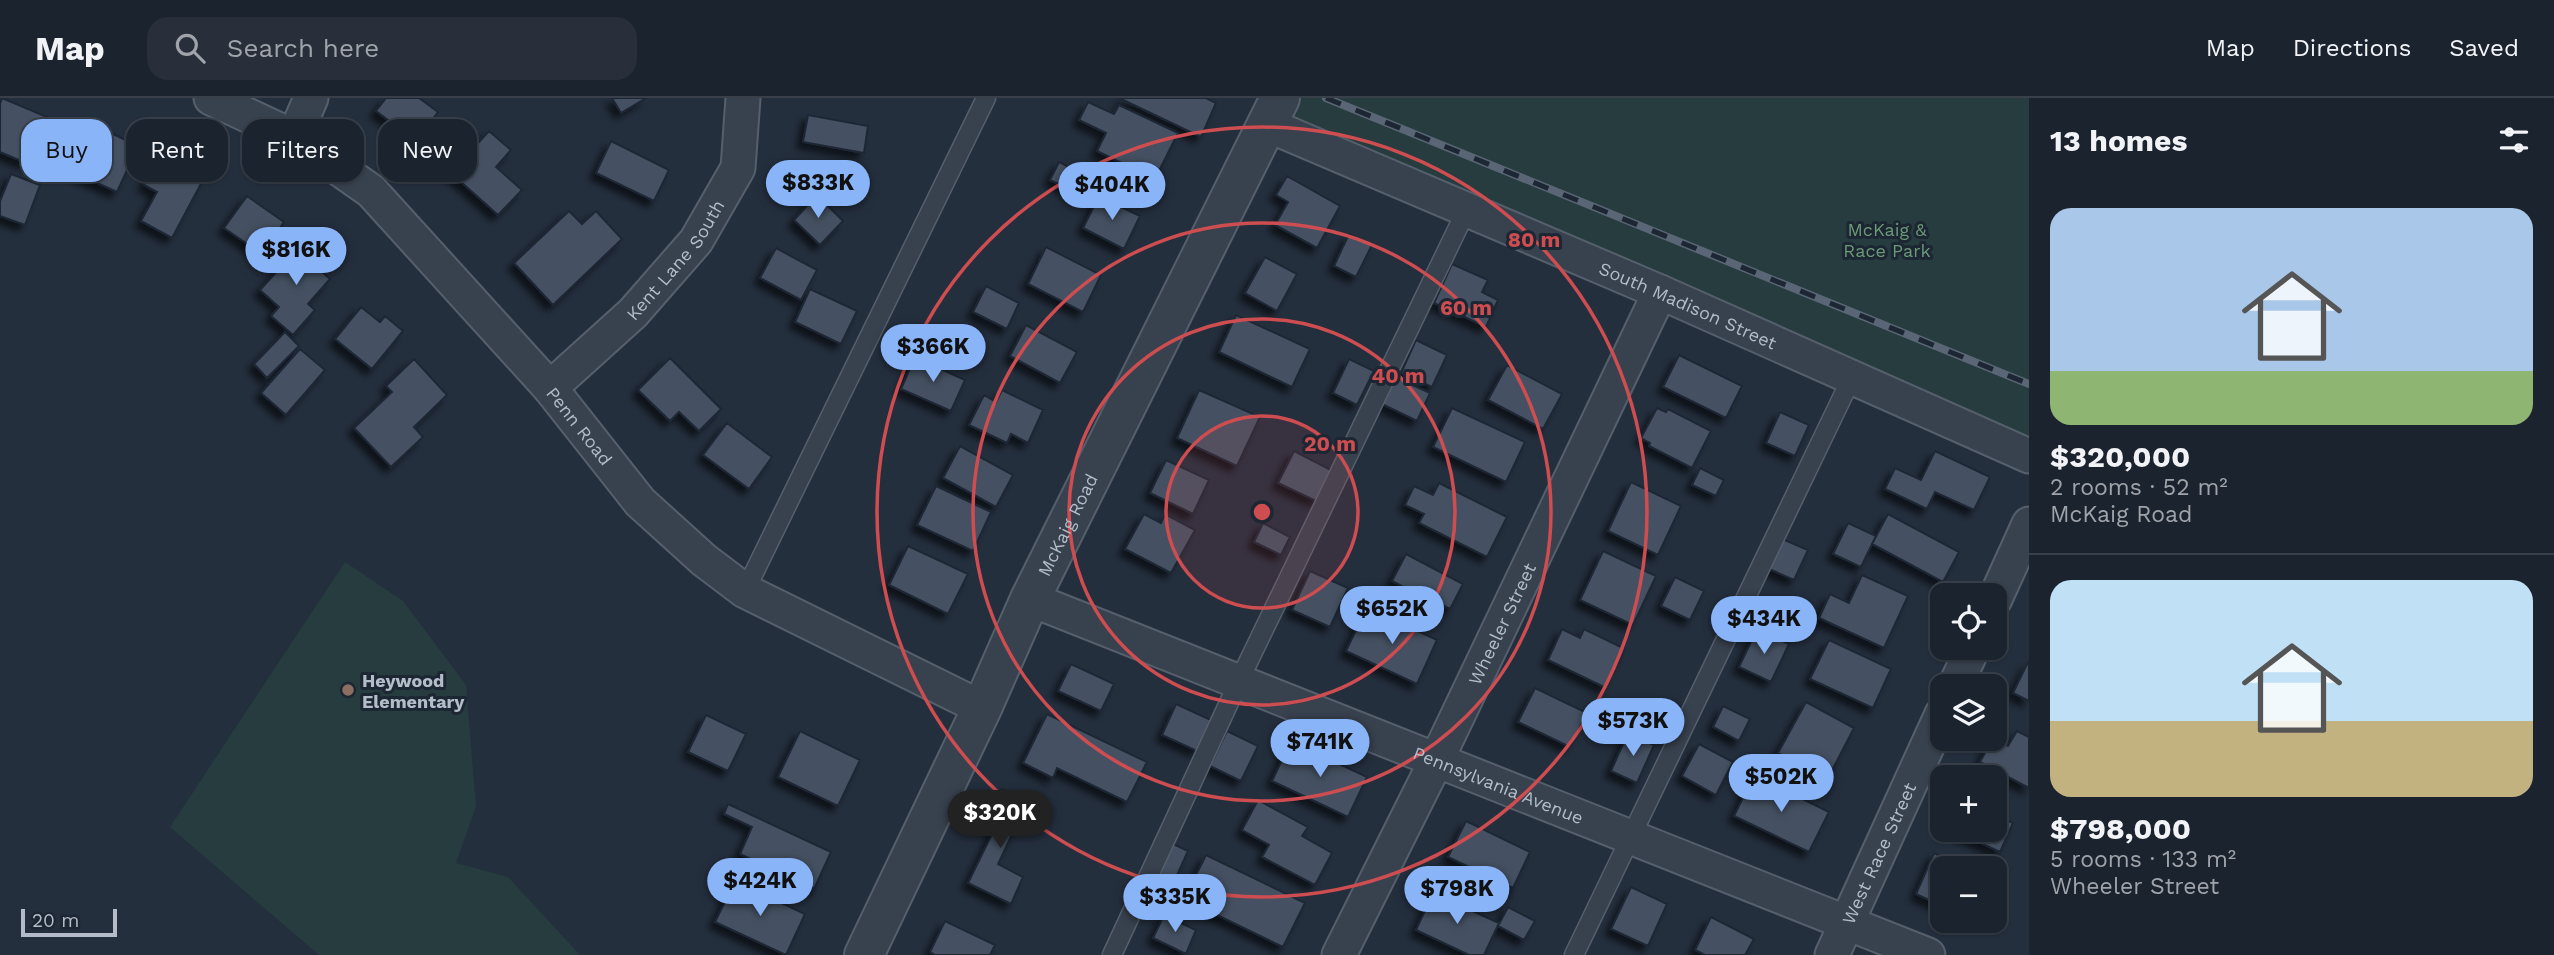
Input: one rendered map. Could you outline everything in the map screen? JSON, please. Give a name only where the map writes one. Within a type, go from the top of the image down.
[{"type":"street","name":"Penn Road","points":[[211,98],[256,119]]},
{"type":"street","points":[[302,119],[311,98]]},
{"type":"street","name":"Kent Lane South","points":[[550,388],[633,313],[696,241],[738,168],[743,98]]},
{"type":"street","name":"South Madison Street","points":[[1274,111],[1467,209],[2029,456]]},
{"type":"street","name":"McKaig Road","points":[[864,955],[982,708],[1030,598],[1274,111]]},
{"type":"street","name":"Penn Road","points":[[358,182],[371,191],[550,388],[640,502],[704,560],[745,591],[982,708]]},
{"type":"street","name":"Wheeler Street","points":[[1339,955],[1437,759],[1660,292]]},
{"type":"street","points":[[2002,583],[2029,524]]},
{"type":"street","name":"Pennsylvania Avenue","points":[[1030,598],[1928,955]]},
{"type":"street","name":"West Race Street","points":[[1832,955],[1930,741]]},
{"type":"lane","points":[[745,591],[986,98]]},
{"type":"lane","points":[[1112,955],[1239,681],[1467,209]]},
{"type":"lane","points":[[1574,955],[1852,377]]},
{"type":"green space","name":"McKaig & Race Park","points":[[1281,98],[2029,98],[2029,456],[1268,125]]},
{"type":"green space","points":[[345,562],[403,601],[466,685],[476,806],[456,863],[508,877],[580,955],[319,955],[170,827]]},
{"type":"building","points":[[2,98],[47,117],[21,119],[21,161],[0,152]]},
{"type":"building","points":[[386,98],[419,98],[438,112],[433,119],[387,119],[376,111]]},
{"type":"building","points":[[612,98],[646,98],[621,113]]},
{"type":"building","points":[[1119,98],[1206,98],[1216,103],[1201,137]]},
{"type":"building","points":[[1088,102],[1114,114],[1119,105],[1178,133],[1155,179],[1097,151],[1106,133],[1079,120]]},
{"type":"building","points":[[808,115],[868,126],[864,153],[803,142]]},
{"type":"building","points":[[489,131],[511,150],[496,167],[522,190],[498,215],[461,182],[477,182],[477,144]]},
{"type":"building","points":[[112,133],[126,140],[126,172],[117,192],[95,182],[112,182]]},
{"type":"building","points":[[611,141],[669,170],[654,201],[596,173]]},
{"type":"building","points":[[1059,162],[1091,178],[1082,195],[1050,180]]},
{"type":"building","points":[[11,174],[21,178],[21,182],[40,185],[25,225],[0,216],[0,201]]},
{"type":"building","points":[[1287,176],[1340,206],[1317,248],[1275,225],[1288,202],[1276,195]]},
{"type":"building","points":[[146,182],[202,182],[172,238],[141,221],[157,192],[144,185]]},
{"type":"building","points":[[817,195],[843,221],[820,245],[794,220]]},
{"type":"building","points":[[247,196],[284,222],[262,254],[224,228]]},
{"type":"building","points":[[1099,196],[1140,216],[1124,249],[1083,228]]},
{"type":"building","points":[[569,211],[582,224],[596,211],[622,239],[553,305],[514,263]]},
{"type":"building","points":[[1349,234],[1372,245],[1356,277],[1334,266]]},
{"type":"building","points":[[306,239],[322,254],[313,264],[330,279],[308,304],[315,310],[293,335],[271,316],[279,307],[260,290]]},
{"type":"building","points":[[1046,247],[1101,275],[1083,312],[1028,284]]},
{"type":"building","points":[[776,248],[817,270],[801,300],[760,278]]},
{"type":"building","points":[[1265,257],[1297,274],[1277,311],[1245,293]]},
{"type":"building","points":[[1452,264],[1488,280],[1482,292],[1498,300],[1486,327],[1434,303]]},
{"type":"building","points":[[986,286],[1019,303],[1007,329],[973,312]]},
{"type":"building","points":[[810,289],[857,311],[841,344],[795,322]]},
{"type":"building","points":[[361,307],[380,322],[385,316],[403,331],[372,369],[335,339]]},
{"type":"building","points":[[1236,315],[1310,349],[1292,387],[1219,352]]},
{"type":"building","points":[[1026,325],[1077,352],[1060,383],[1010,356]]},
{"type":"building","points":[[285,332],[299,346],[267,378],[254,364]]},
{"type":"building","points":[[1416,340],[1447,355],[1432,387],[1401,373]]},
{"type":"building","points":[[300,349],[325,370],[286,415],[261,393]]},
{"type":"building","points":[[1679,355],[1742,386],[1726,418],[1663,387]]},
{"type":"building","points":[[915,357],[965,380],[951,411],[901,389]]},
{"type":"building","points":[[670,358],[721,409],[699,431],[679,412],[670,421],[638,390]]},
{"type":"building","points":[[414,359],[447,395],[414,427],[423,437],[391,467],[354,428],[392,392],[386,386]]},
{"type":"building","points":[[1349,359],[1374,371],[1357,405],[1333,393]]},
{"type":"building","points":[[1507,365],[1562,394],[1543,429],[1488,400]]},
{"type":"building","points":[[1395,377],[1430,393],[1417,421],[1382,404]]},
{"type":"building","points":[[1002,390],[1043,410],[1028,443],[1011,434],[1007,443],[969,425],[984,395],[996,402]]},
{"type":"building","points":[[1199,390],[1260,417],[1237,466],[1177,438]]},
{"type":"building","points":[[1452,408],[1525,442],[1506,482],[1433,447]]},
{"type":"building","points":[[1657,408],[1666,412],[1668,409],[1711,431],[1692,468],[1649,446],[1650,443],[1641,438]]},
{"type":"building","points":[[1780,412],[1809,425],[1795,456],[1766,443]]},
{"type":"building","points":[[727,423],[772,457],[749,489],[703,455]]},
{"type":"building","points":[[960,446],[1013,475],[996,507],[943,478]]},
{"type":"building","points":[[1294,451],[1331,470],[1316,501],[1278,483]]},
{"type":"building","points":[[1935,451],[1990,477],[1974,510],[1935,492],[1927,509],[1885,489],[1895,468],[1921,480]]},
{"type":"building","points":[[1166,460],[1209,480],[1193,514],[1150,493]]},
{"type":"building","points":[[1700,468],[1724,480],[1716,496],[1692,485]]},
{"type":"building","points":[[1631,482],[1681,506],[1658,555],[1608,531]]},
{"type":"building","points":[[1439,483],[1507,517],[1487,557],[1419,523],[1424,514],[1405,505],[1414,486],[1433,495]]},
{"type":"building","points":[[936,486],[991,512],[973,551],[917,525]]},
{"type":"building","points":[[1144,514],[1161,523],[1165,514],[1195,530],[1171,573],[1125,549]]},
{"type":"building","points":[[1888,514],[1959,552],[1943,582],[1872,544]]},
{"type":"building","points":[[1263,523],[1290,537],[1281,555],[1254,542]]},
{"type":"building","points":[[1848,523],[1876,536],[1861,567],[1833,554]]},
{"type":"building","points":[[1780,538],[1808,550],[1794,580],[1767,568]]},
{"type":"building","points":[[908,546],[968,574],[948,614],[889,585]]},
{"type":"building","points":[[1603,551],[1656,576],[1633,625],[1580,600]]},
{"type":"building","points":[[1406,554],[1463,584],[1450,609],[1433,600],[1428,611],[1406,600],[1411,591],[1392,581]]},
{"type":"building","points":[[1310,571],[1348,588],[1330,627],[1292,610]]},
{"type":"building","points":[[1862,575],[1908,596],[1884,648],[1819,618],[1830,594],[1849,603]]},
{"type":"building","points":[[1675,577],[1704,591],[1690,620],[1661,606]]},
{"type":"building","points":[[1367,607],[1437,640],[1417,684],[1346,651]]},
{"type":"building","points":[[1562,629],[1580,638],[1584,629],[1625,649],[1606,688],[1548,660]]},
{"type":"building","points":[[1757,629],[1789,644],[1771,682],[1739,667]]},
{"type":"building","points":[[1829,640],[1891,669],[1873,708],[1810,679]]},
{"type":"building","points":[[2029,660],[2029,701],[2013,693]]},
{"type":"building","points":[[1071,664],[1114,684],[1101,711],[1058,691]]},
{"type":"building","points":[[1535,688],[1587,713],[1570,747],[1518,722]]},
{"type":"building","points":[[1806,702],[1854,728],[1827,780],[1778,753]]},
{"type":"building","points":[[1176,704],[1211,720],[1197,751],[1162,735]]},
{"type":"building","points":[[1723,706],[1750,719],[1739,741],[1713,727]]},
{"type":"building","points":[[1047,714],[1147,762],[1127,802],[1057,768],[1053,778],[1023,763]]},
{"type":"building","points":[[706,715],[746,734],[728,771],[688,752]]},
{"type":"building","points":[[800,731],[860,760],[838,806],[778,777]]},
{"type":"building","points":[[1227,731],[1258,746],[1241,781],[1210,766]]},
{"type":"building","points":[[2017,731],[2029,737],[2029,788],[2007,776],[2007,765],[1986,765],[1980,762],[1986,751],[2007,751]]},
{"type":"building","points":[[1628,733],[1654,745],[1637,783],[1611,771]]},
{"type":"building","points":[[1291,741],[1367,777],[1348,817],[1272,781]]},
{"type":"building","points":[[1699,744],[1733,762],[1716,795],[1682,776]]},
{"type":"building","points":[[1754,775],[1829,812],[1809,852],[1734,816]]},
{"type":"building","points":[[1002,789],[1028,801],[998,864],[1023,877],[1011,904],[968,883],[997,824],[987,819]]},
{"type":"building","points":[[1258,800],[1308,827],[1302,836],[1332,853],[1315,885],[1262,857],[1269,845],[1242,830]]},
{"type":"building","points":[[728,804],[831,852],[814,889],[740,854],[752,827],[724,814]]},
{"type":"building","points":[[2007,820],[2013,823],[2007,836]]},
{"type":"building","points":[[1466,821],[1530,852],[1513,888],[1448,857]]},
{"type":"building","points":[[1165,840],[1188,851],[1173,884],[1150,873]]},
{"type":"building","points":[[1979,842],[2004,842],[2000,852]]},
{"type":"building","points":[[1206,855],[1305,903],[1283,947],[1184,899]]},
{"type":"building","points":[[1930,862],[1930,900],[1916,894]]},
{"type":"building","points":[[735,881],[805,914],[786,955],[715,922]]},
{"type":"building","points":[[1631,887],[1667,904],[1648,946],[1611,929]]},
{"type":"building","points":[[1433,893],[1499,923],[1484,955],[1469,955],[1416,930]]},
{"type":"building","points":[[1508,907],[1535,921],[1524,940],[1498,926]]},
{"type":"building","points":[[1164,915],[1196,930],[1186,954],[1153,938]]},
{"type":"building","points":[[1711,917],[1754,939],[1745,955],[1705,955],[1695,950]]},
{"type":"building","points":[[945,921],[995,945],[990,955],[935,955],[930,952]]},
{"type":"railway","points":[[1326,98],[2029,384]]},
{"type":"place","name":"Heywood Elementary","points":[[348,690]]}]
